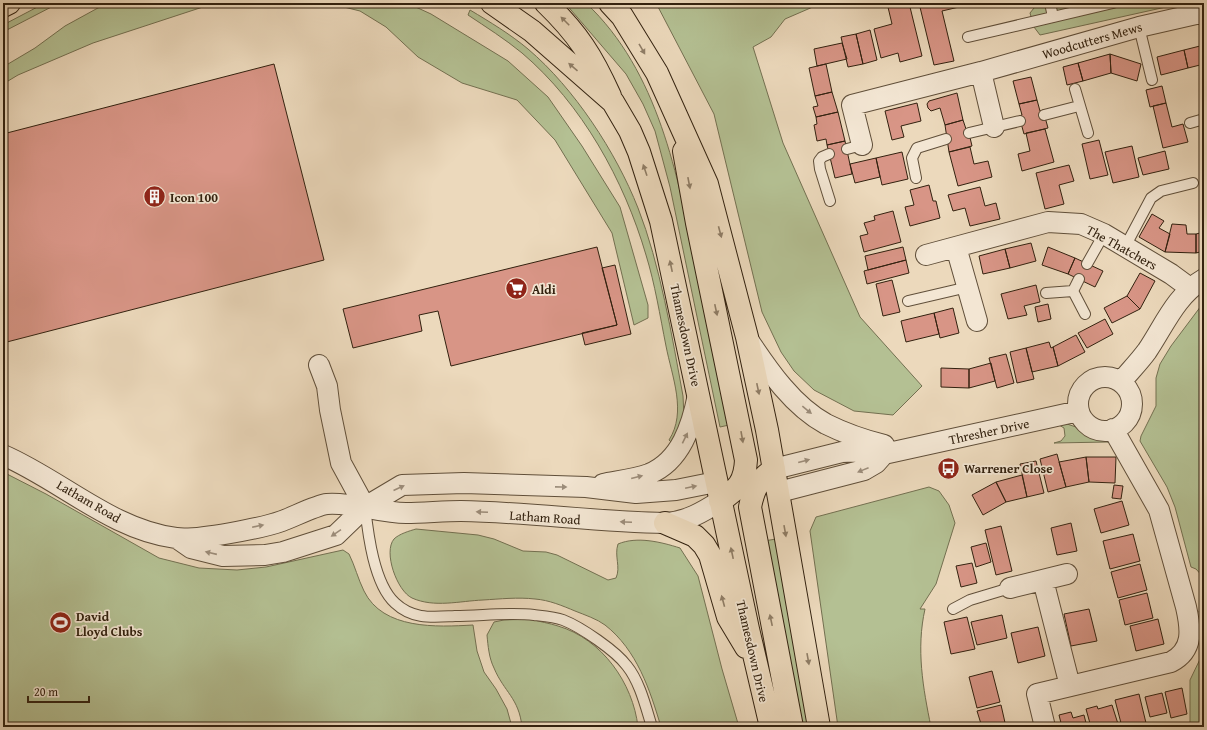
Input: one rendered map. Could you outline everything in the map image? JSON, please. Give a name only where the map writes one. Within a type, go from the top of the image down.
[{"type":"main road","points":[[3,6],[9,3]]},
{"type":"main road","name":"Thamesdown Drive","points":[[492,3],[532,31],[613,102],[630,131],[639,152],[661,221],[754,660],[771,727]]},
{"type":"main road","points":[[546,3],[573,30],[595,62],[613,102]]},
{"type":"main road","points":[[616,7],[657,74],[707,184],[747,337],[779,492],[819,727]]},
{"type":"main road","points":[[682,130],[694,208],[746,460],[745,475],[735,490],[718,492]]},
{"type":"main road","points":[[745,475],[774,469]]},
{"type":"main road","points":[[774,469],[759,481],[752,497],[750,507],[792,727]]},
{"type":"main road","points":[[718,492],[752,497],[779,492]]},
{"type":"main road","points":[[665,522],[695,536],[704,545],[710,555],[728,617],[754,660]]},
{"type":"street","name":"Woodcutters Mews","points":[[854,148],[852,105],[981,72],[1139,27],[1196,14],[1204,14]]},
{"type":"street","points":[[981,72],[994,127]]},
{"type":"street","name":"The Thatchers","points":[[926,255],[1048,222],[1081,224],[1104,234],[1171,274],[1197,284]]},
{"type":"street","points":[[956,247],[977,321]]},
{"type":"street","points":[[1121,382],[1146,351],[1168,317],[1197,284]]},
{"type":"street","points":[[747,337],[770,372],[809,412],[825,424],[892,452]]},
{"type":"street","points":[[319,365],[327,386],[330,410],[341,463],[365,507]]},
{"type":"street","points":[[1105,377],[1121,382],[1130,395],[1131,411],[1121,425],[1113,429],[1097,430],[1089,426],[1079,411],[1078,403],[1080,395],[1089,382],[1105,377]]},
{"type":"street","name":"Latham Road","points":[[586,487],[649,474],[660,468],[675,454],[684,442],[693,419],[698,392]]},
{"type":"street","name":"Thresher Drive","points":[[774,469],[842,452],[892,452],[1079,411]]},
{"type":"street","points":[[1044,727],[1037,694],[1171,662],[1184,652],[1190,640],[1189,623],[1162,519],[1153,498],[1113,429]]},
{"type":"street","name":"Thresher Drive","points":[[779,492],[864,470],[892,452]]},
{"type":"street","name":"Latham Road","points":[[3,455],[37,471],[121,520],[156,534],[178,539],[192,548],[208,553],[234,556],[265,555],[302,547],[336,535],[365,507],[402,485],[464,483],[586,487],[636,493],[676,490],[718,492]]},
{"type":"street","name":"Latham Road","points":[[178,539],[278,522],[326,504],[365,507],[404,513],[461,511],[614,521],[673,522],[700,514],[718,492]]},
{"type":"street","points":[[1010,588],[1067,574]]},
{"type":"street","points":[[1043,580],[1070,686]]},
{"type":"lane","points":[[1050,3],[1053,17]]},
{"type":"lane","points":[[968,37],[1114,3]]},
{"type":"lane","points":[[1139,27],[1152,80]]},
{"type":"lane","points":[[1074,89],[1088,132]]},
{"type":"lane","points":[[1044,115],[1079,106]]},
{"type":"lane","points":[[1190,123],[1204,119]]},
{"type":"lane","points":[[969,133],[1020,121]]},
{"type":"lane","points":[[916,178],[912,158],[916,148],[946,139]]},
{"type":"lane","points":[[829,154],[822,157],[819,164],[830,201]]},
{"type":"lane","points":[[1125,247],[1151,198],[1161,191],[1193,183]]},
{"type":"lane","points":[[1087,264],[1104,234]]},
{"type":"lane","points":[[1073,291],[1079,279]]},
{"type":"lane","points":[[908,301],[968,287]]},
{"type":"lane","points":[[1046,293],[1073,291]]},
{"type":"lane","points":[[1073,291],[1085,314]]},
{"type":"lane","points":[[365,507],[369,542],[377,568],[385,588],[395,603],[409,613],[428,618],[533,615],[563,620],[604,644],[627,666],[644,699],[652,727]]},
{"type":"lane","points":[[953,609],[975,598],[1010,588]]},
{"type":"green space","points":[[45,3],[59,3],[3,32],[3,25]]},
{"type":"green space","points":[[107,3],[215,3],[93,43],[18,75],[3,84],[3,67],[35,48],[65,26]]},
{"type":"green space","points":[[328,3],[407,3],[431,14],[508,61],[548,97],[582,146],[620,207],[648,305],[648,318],[634,325],[612,233],[555,140],[517,100],[462,83],[418,57],[386,27],[360,11]]},
{"type":"green space","points":[[565,3],[586,3],[611,30],[631,60],[648,93],[661,126],[681,197],[729,425],[720,427],[670,187],[655,131],[643,104],[626,74]]},
{"type":"green space","points":[[656,3],[822,3],[785,19],[771,37],[753,47],[783,143],[860,317],[922,386],[893,415],[854,411],[814,390],[794,371],[781,352],[762,312],[714,114]]},
{"type":"green space","points":[[1038,3],[1184,3],[1040,35],[1034,27],[1030,13]]},
{"type":"green space","points":[[470,10],[500,28],[528,49],[562,82],[606,143],[629,187],[646,230],[659,276],[683,396],[684,417],[672,443],[669,440],[677,418],[678,406],[674,382],[649,266],[637,227],[626,199],[598,145],[564,96],[544,73],[522,53],[468,15]]},
{"type":"green space","points":[[1204,302],[1204,578],[1196,569],[1191,567],[1175,507],[1167,487],[1140,441],[1156,406],[1156,378],[1160,364],[1171,346]]},
{"type":"green space","points":[[1067,424],[1076,427],[1089,435],[1108,442],[1054,443],[1061,441],[1065,436],[1064,428],[1059,425]]},
{"type":"green space","points":[[3,472],[46,494],[159,558],[199,568],[237,570],[266,567],[343,550],[349,554],[364,591],[373,604],[384,613],[397,619],[412,623],[443,626],[473,625],[477,651],[484,672],[496,689],[507,709],[512,727],[3,727]]},
{"type":"green space","points":[[929,487],[939,491],[949,505],[955,523],[936,584],[920,609],[925,609],[922,624],[921,654],[925,698],[931,727],[838,727],[810,531],[816,517]]},
{"type":"green space","points":[[416,529],[478,535],[494,539],[523,551],[546,552],[557,555],[608,580],[616,578],[618,566],[618,544],[633,540],[641,540],[657,542],[680,548],[698,576],[722,669],[739,727],[661,727],[647,685],[626,646],[602,623],[566,607],[529,598],[429,603],[412,598],[401,588],[397,580],[393,571],[390,553],[391,545],[396,537]]},
{"type":"green space","points":[[776,539],[809,727],[800,727],[764,541]]},
{"type":"green space","points":[[1199,611],[1204,613],[1204,727],[1190,727],[1190,680],[1203,653],[1203,630]]},
{"type":"green space","points":[[531,619],[574,632],[601,652],[613,665],[630,694],[638,727],[522,727],[518,709],[492,664],[487,635],[494,622]]},
{"type":"building","points":[[887,3],[909,3],[922,56],[900,62],[898,53],[881,58],[874,29],[892,24]]},
{"type":"building","points":[[919,3],[976,3],[942,11],[954,61],[934,65]]},
{"type":"building","points":[[870,30],[877,60],[863,64],[856,34]]},
{"type":"building","points":[[856,34],[863,64],[848,67],[841,37]]},
{"type":"building","points":[[842,43],[847,59],[817,66],[814,49]]},
{"type":"building","points":[[1204,45],[1204,64],[1188,68],[1184,50]]},
{"type":"building","points":[[1184,50],[1188,68],[1161,75],[1157,57]]},
{"type":"building","points":[[1110,54],[1111,73],[1083,81],[1078,63]]},
{"type":"building","points":[[1110,54],[1141,64],[1137,81],[1111,73]]},
{"type":"building","points":[[1078,63],[1083,81],[1067,85],[1063,67]]},
{"type":"building","name":"Icon 100","points":[[274,64],[324,260],[3,343],[3,134]]},
{"type":"building","points":[[826,64],[832,92],[815,96],[809,68]]},
{"type":"building","points":[[1031,77],[1037,100],[1019,104],[1013,81]]},
{"type":"building","points":[[1162,86],[1166,103],[1150,107],[1146,90]]},
{"type":"building","points":[[832,92],[838,112],[816,117],[813,107],[818,106],[815,96]]},
{"type":"building","points":[[957,93],[963,120],[945,125],[940,108],[931,111],[927,104],[929,101]]},
{"type":"building","points":[[1037,100],[1040,111],[1043,110],[1048,128],[1024,134],[1019,116],[1022,115],[1019,104]]},
{"type":"building","points":[[917,103],[921,121],[901,126],[904,137],[892,140],[885,111]]},
{"type":"building","points":[[1166,103],[1172,127],[1183,124],[1188,142],[1163,148],[1153,106]]},
{"type":"building","points":[[838,112],[845,141],[827,145],[826,139],[817,141],[814,125],[817,124],[816,117]]},
{"type":"building","points":[[963,120],[966,129],[968,129],[972,146],[949,152],[945,125]]},
{"type":"building","points":[[1045,129],[1054,162],[1022,171],[1018,154],[1030,151],[1026,133]]},
{"type":"building","points":[[1099,140],[1108,175],[1090,179],[1082,144]]},
{"type":"building","points":[[845,141],[852,174],[835,178],[827,145]]},
{"type":"building","points":[[1132,146],[1139,177],[1113,183],[1105,152]]},
{"type":"building","points":[[970,147],[974,164],[988,161],[992,177],[958,186],[949,152]]},
{"type":"building","points":[[1165,151],[1169,169],[1143,175],[1138,158]]},
{"type":"building","points":[[902,152],[908,179],[882,185],[876,158]]},
{"type":"building","points":[[876,158],[880,177],[855,183],[850,164]]},
{"type":"building","points":[[1069,165],[1074,181],[1059,185],[1064,204],[1045,209],[1036,173]]},
{"type":"building","points":[[929,185],[933,201],[936,201],[940,218],[910,226],[905,207],[914,205],[910,190]]},
{"type":"building","points":[[980,187],[985,206],[996,203],[1000,219],[970,226],[965,208],[953,211],[948,195]]},
{"type":"building","points":[[893,211],[901,242],[864,252],[860,236],[868,234],[864,223],[875,220],[874,216]]},
{"type":"building","points":[[1152,214],[1164,221],[1159,228],[1170,234],[1165,252],[1139,237]]},
{"type":"building","points":[[1172,224],[1186,225],[1187,234],[1196,234],[1196,253],[1165,252]]},
{"type":"building","points":[[1204,232],[1204,251],[1196,253],[1196,234]]},
{"type":"building","points":[[1031,243],[1036,261],[1010,268],[1005,249]]},
{"type":"building","name":"Aldi","points":[[597,247],[617,325],[451,366],[438,311],[419,315],[422,331],[353,348],[343,309]]},
{"type":"building","points":[[903,247],[906,260],[868,270],[865,256]]},
{"type":"building","points":[[1048,247],[1075,258],[1068,274],[1042,265]]},
{"type":"building","points":[[1005,249],[1010,268],[983,274],[979,256]]},
{"type":"building","points":[[1075,258],[1103,271],[1095,287],[1068,274]]},
{"type":"building","points":[[906,260],[909,273],[867,284],[864,271]]},
{"type":"building","points":[[615,265],[631,334],[585,345],[582,333],[617,325],[602,268]]},
{"type":"building","points":[[1140,273],[1155,281],[1140,309],[1127,296]]},
{"type":"building","points":[[892,280],[900,312],[883,316],[876,284]]},
{"type":"building","points":[[1036,285],[1040,302],[1024,306],[1027,315],[1008,319],[1001,294]]},
{"type":"building","points":[[1127,296],[1140,309],[1112,323],[1104,308]]},
{"type":"building","points":[[1048,304],[1051,319],[1038,322],[1035,307]]},
{"type":"building","points":[[953,308],[959,333],[940,338],[934,313]]},
{"type":"building","points":[[934,313],[939,334],[906,342],[901,321]]},
{"type":"building","points":[[1105,319],[1113,334],[1087,348],[1078,333]]},
{"type":"building","points":[[1076,335],[1085,352],[1058,366],[1053,347]]},
{"type":"building","points":[[1049,342],[1051,348],[1053,347],[1058,366],[1032,372],[1026,348]]},
{"type":"building","points":[[1026,348],[1034,379],[1017,383],[1010,352]]},
{"type":"building","points":[[1006,354],[1014,383],[997,388],[989,358]]},
{"type":"building","points":[[991,363],[995,381],[969,388],[969,369]]},
{"type":"building","points":[[941,368],[969,369],[969,388],[941,387]]},
{"type":"building","points":[[1057,454],[1066,487],[1048,492],[1040,459]]},
{"type":"building","points":[[1086,457],[1116,457],[1115,483],[1089,482]]},
{"type":"building","points":[[1086,457],[1089,482],[1066,487],[1059,462]]},
{"type":"building","points":[[1036,461],[1044,493],[1027,497],[1020,464]]},
{"type":"building","points":[[1022,475],[1027,497],[1006,502],[996,482]]},
{"type":"building","points":[[996,482],[1006,502],[983,515],[972,495]]},
{"type":"building","points":[[1114,485],[1123,486],[1121,499],[1112,498]]},
{"type":"building","points":[[1122,501],[1129,525],[1101,533],[1094,509]]},
{"type":"building","points":[[1071,523],[1077,551],[1057,555],[1051,528]]},
{"type":"building","points":[[1001,526],[1012,571],[996,575],[985,530]]},
{"type":"building","points":[[1133,534],[1140,561],[1110,569],[1103,541]]},
{"type":"building","points":[[986,543],[991,562],[976,567],[971,547]]},
{"type":"building","points":[[972,563],[977,583],[961,587],[956,566]]},
{"type":"building","points":[[1140,564],[1147,590],[1118,598],[1111,572]]},
{"type":"building","points":[[1147,593],[1153,618],[1125,625],[1119,600]]},
{"type":"building","points":[[1089,609],[1097,641],[1071,646],[1064,614]]},
{"type":"building","points":[[1002,615],[1007,638],[977,645],[971,622]]},
{"type":"building","points":[[967,617],[975,649],[951,654],[944,622]]},
{"type":"building","points":[[1158,619],[1164,644],[1136,651],[1130,626]]},
{"type":"building","points":[[1038,627],[1045,656],[1018,663],[1011,633]]},
{"type":"building","points":[[992,671],[1000,702],[977,708],[969,677]]},
{"type":"building","points":[[1182,688],[1187,714],[1171,718],[1165,692]]},
{"type":"building","points":[[1162,693],[1167,713],[1150,717],[1145,697]]},
{"type":"building","points":[[1139,694],[1146,723],[1135,727],[1122,727],[1115,700]]},
{"type":"building","points":[[1001,705],[1006,727],[982,727],[977,711]]},
{"type":"building","points":[[1112,705],[1119,727],[1091,727],[1086,709],[1097,706],[1098,709]]},
{"type":"building","points":[[1071,712],[1073,718],[1084,715],[1087,727],[1062,727],[1059,715]]},
{"type":"place","name":"Icon 100","points":[[155,197]]},
{"type":"place","name":"Aldi","points":[[517,289]]},
{"type":"place","name":"Warrener Close","points":[[949,468]]},
{"type":"place","name":"David Lloyd Clubs","points":[[61,623]]}]
